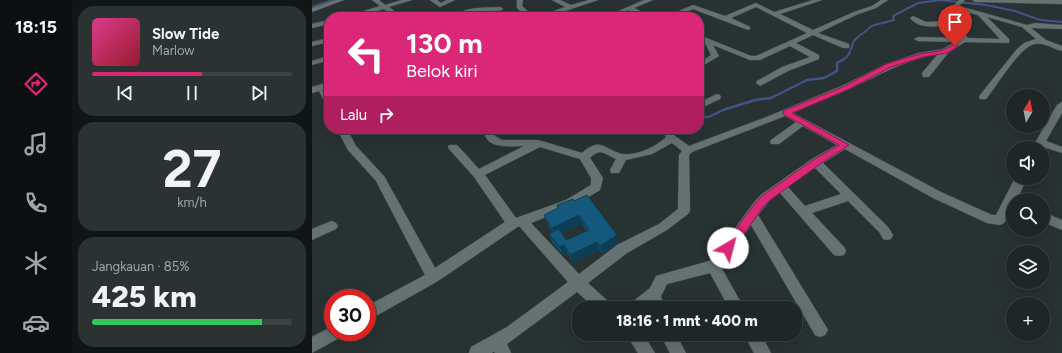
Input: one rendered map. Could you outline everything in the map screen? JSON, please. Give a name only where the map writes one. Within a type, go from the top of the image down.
[{"type":"street","points":[[312,4],[324,0]]},
{"type":"street","points":[[312,10],[341,0]]},
{"type":"street","points":[[375,0],[392,12]]},
{"type":"street","points":[[368,12],[409,0]]},
{"type":"street","points":[[433,0],[440,5]]},
{"type":"street","points":[[429,9],[452,0]]},
{"type":"street","points":[[520,0],[519,7],[525,12]]},
{"type":"street","points":[[555,0],[569,7]]},
{"type":"street","points":[[554,12],[595,0]]},
{"type":"street","points":[[619,12],[650,0]]},
{"type":"street","points":[[773,14],[819,0]]},
{"type":"street","points":[[704,40],[753,58],[761,56],[856,13],[872,8],[885,0]]},
{"type":"street","points":[[978,0],[1061,3]]},
{"type":"street","points":[[965,39],[944,12],[958,3],[980,14],[1026,27],[1044,42],[1062,49]]},
{"type":"street","points":[[725,18],[756,5],[813,33],[846,46]]},
{"type":"street","points":[[680,12],[693,7],[748,28]]},
{"type":"street","points":[[628,8],[638,12]]},
{"type":"street","points":[[466,12],[500,10]]},
{"type":"street","points":[[918,39],[1006,40],[980,14]]},
{"type":"street","points":[[913,18],[917,22],[922,23],[953,23]]},
{"type":"street","points":[[312,26],[324,23]]},
{"type":"street","points":[[320,24],[324,27]]},
{"type":"street","points":[[1026,27],[1033,25],[1062,27]]},
{"type":"street","points":[[926,75],[926,73],[945,52],[965,39]]},
{"type":"street","points":[[312,44],[324,41]]},
{"type":"street","points":[[704,63],[715,56],[707,41]]},
{"type":"street","points":[[983,97],[1012,60],[1028,43],[1044,42]]},
{"type":"street","points":[[760,83],[785,69],[816,57],[790,43]]},
{"type":"street","points":[[477,353],[501,347],[578,283],[622,249],[663,227],[684,211],[684,155],[688,150],[847,87],[889,66],[922,55],[945,52]]},
{"type":"street","points":[[312,63],[324,59]]},
{"type":"street","points":[[312,90],[324,86]]},
{"type":"street","points":[[704,104],[717,97]]},
{"type":"street","points":[[1041,141],[1062,105]]},
{"type":"street","points":[[786,112],[937,195],[983,217],[991,220],[1000,220],[1006,212]]},
{"type":"street","points":[[775,142],[803,122]]},
{"type":"street","points":[[345,134],[352,148],[380,179],[434,277]]},
{"type":"street","points":[[376,309],[434,277],[517,222],[571,202],[589,193],[596,187],[597,178],[584,157],[538,143],[502,143],[490,138],[489,134]]},
{"type":"street","points":[[669,134],[672,138],[688,150]]},
{"type":"street","points":[[584,157],[592,149],[598,148],[606,149],[622,158],[661,148],[672,138]]},
{"type":"street","points":[[478,174],[538,143]]},
{"type":"street","points":[[655,301],[661,280],[713,266],[735,239],[759,204],[780,186],[845,145]]},
{"type":"street","points":[[453,147],[478,174],[517,222],[597,301]]},
{"type":"street","points":[[1050,147],[1062,150]]},
{"type":"street","points":[[615,170],[622,158]]},
{"type":"street","points":[[816,162],[884,230],[887,235]]},
{"type":"street","points":[[780,186],[839,251]]},
{"type":"street","points":[[803,211],[849,196]]},
{"type":"street","points":[[752,216],[820,330]]},
{"type":"street","points":[[1050,220],[1062,225]]},
{"type":"street","points":[[312,236],[332,226]]},
{"type":"street","points":[[713,266],[733,301]]},
{"type":"street","points":[[312,345],[324,338]]},
{"type":"street","points":[[639,341],[647,353]]},
{"type":"street","points":[[672,341],[678,353]]},
{"type":"street","points":[[756,341],[763,353]]},
{"type":"building","points":[[587,195],[617,235],[600,246],[597,242],[570,255],[564,245],[560,247],[549,234],[559,229],[566,240],[589,230],[579,215],[552,228],[544,215],[558,208],[557,205],[573,199],[574,201]]},
{"type":"waterway","points":[[312,7],[333,0]]},
{"type":"waterway","points":[[843,60],[849,54],[854,41],[871,26],[894,20],[893,16],[918,3],[940,0],[986,5],[1015,11],[1040,20],[1062,22]]},
{"type":"waterway","points":[[704,117],[709,117],[723,110],[755,100],[771,98],[807,80],[824,78],[837,71],[837,63],[844,59]]},
{"type":"route","points":[[728,248],[759,204],[766,197],[816,162],[845,145],[786,112],[847,87],[889,66],[922,55],[945,52],[955,46]]}]
